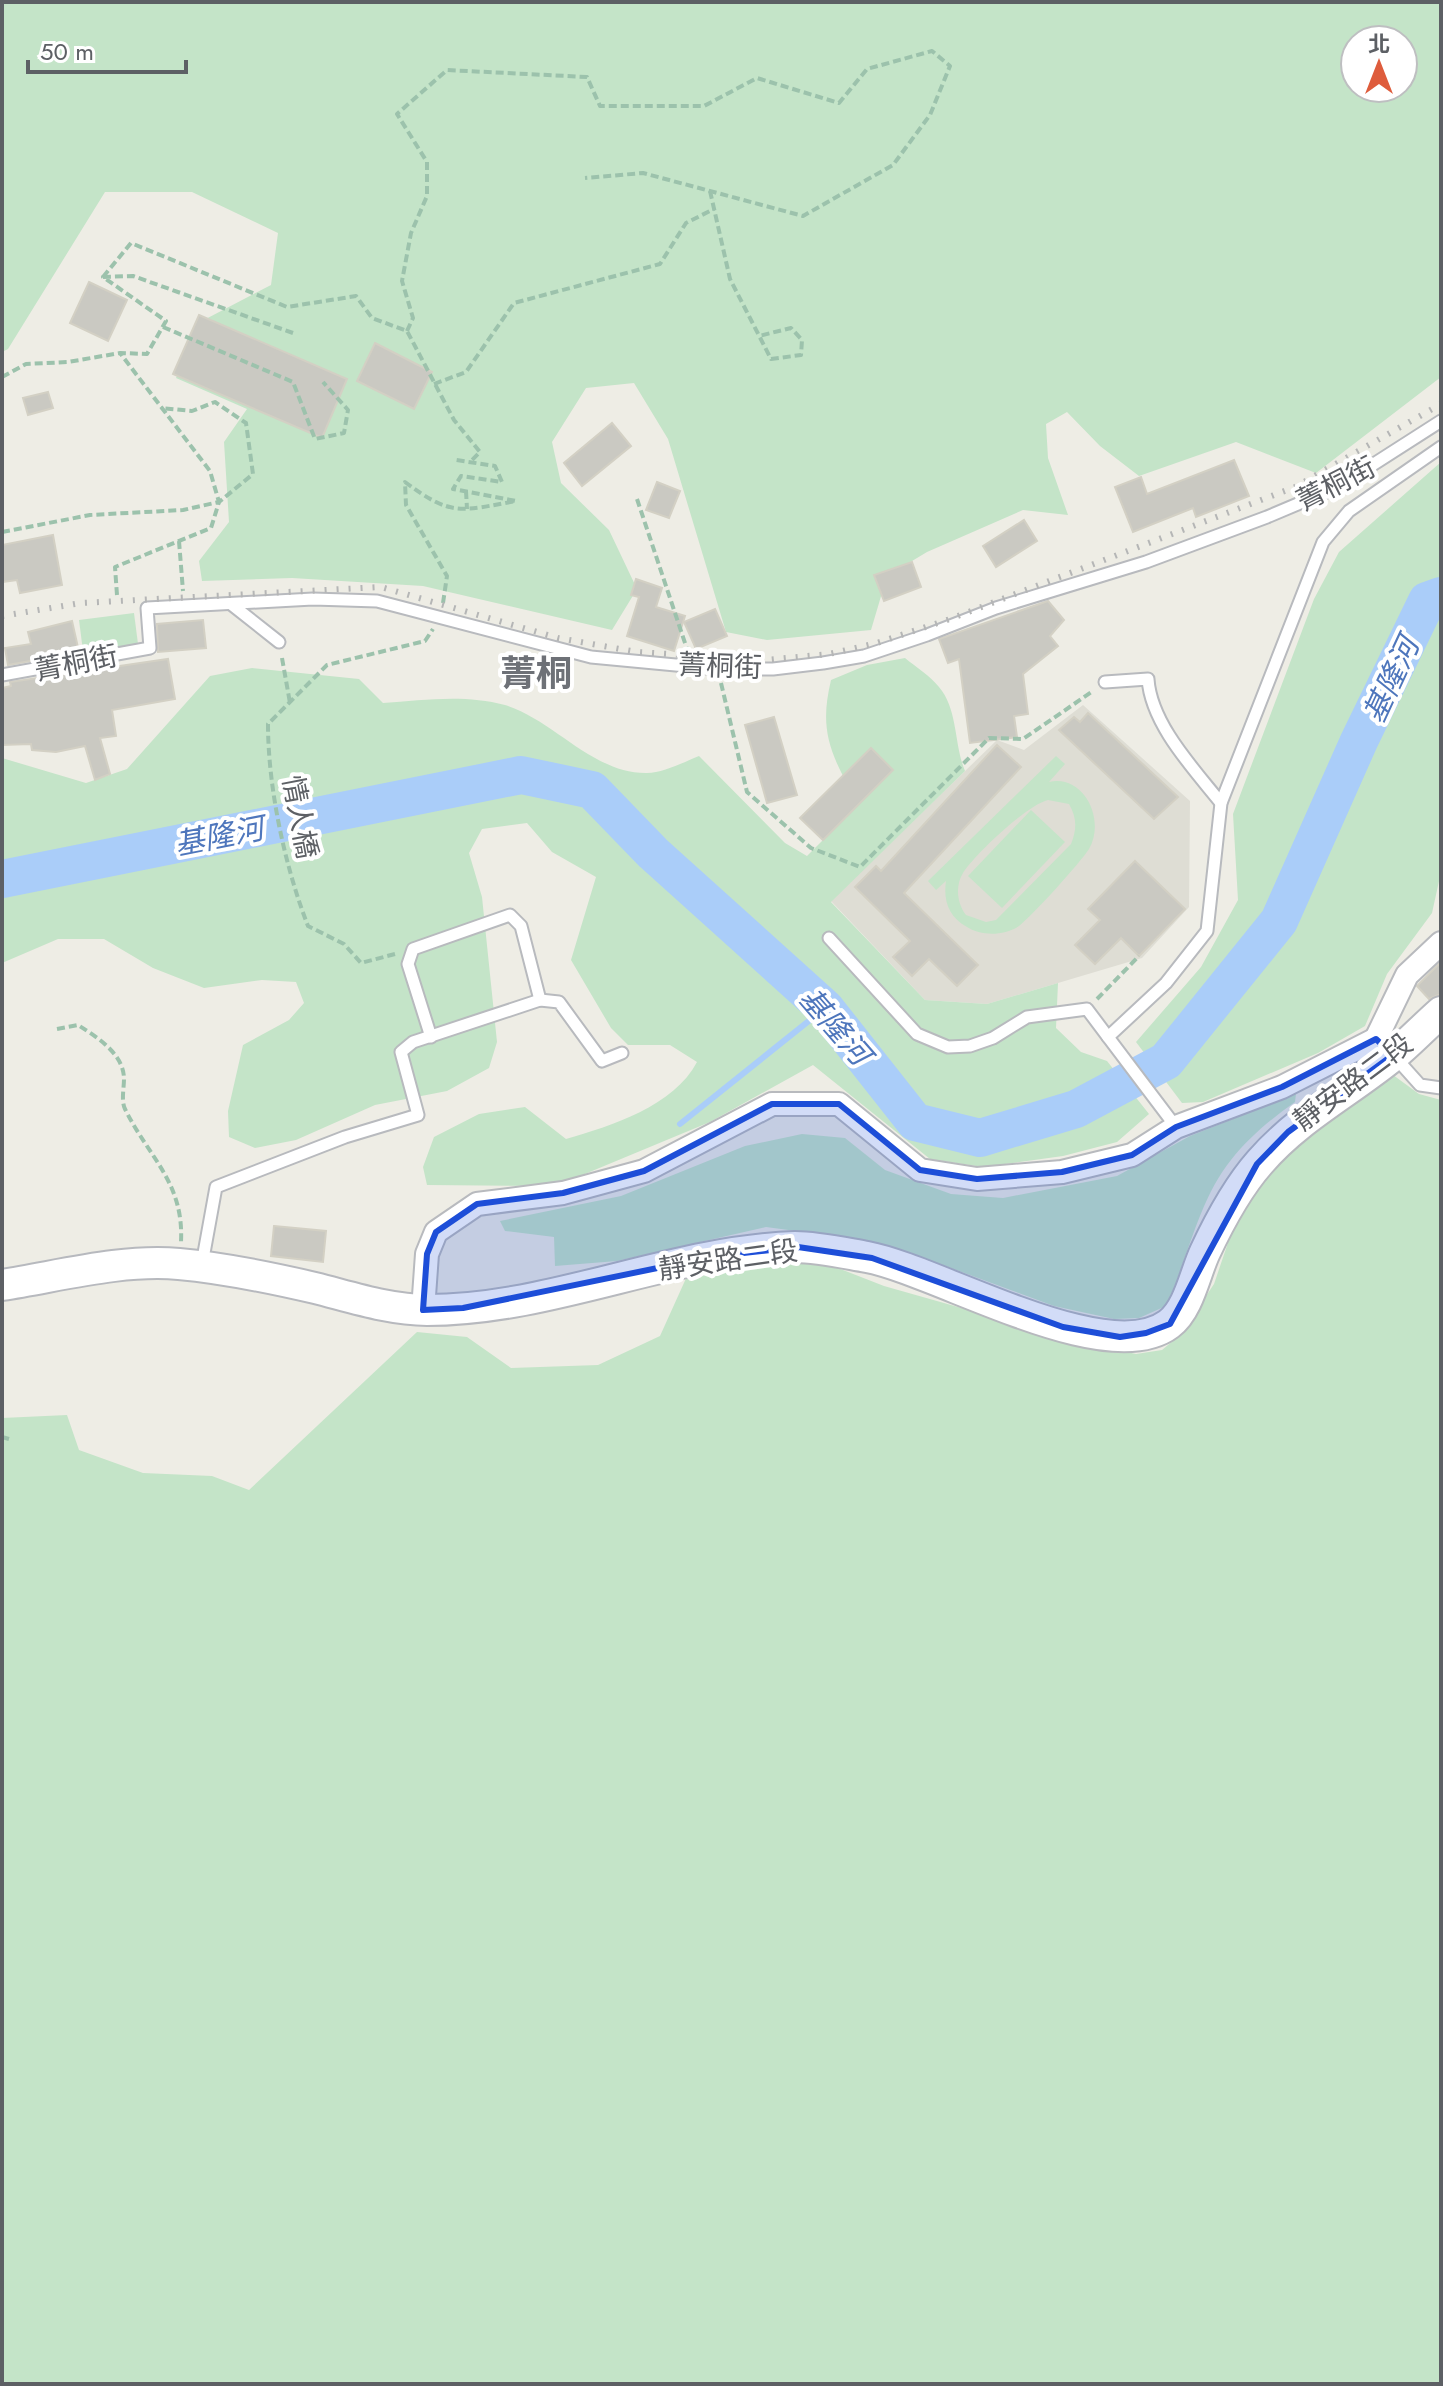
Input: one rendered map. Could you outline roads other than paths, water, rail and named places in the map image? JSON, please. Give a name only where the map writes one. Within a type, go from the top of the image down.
[{"type":"main road","name":"靜安路二段","points":[[2,1285],[140,1264],[191,1266],[423,1310],[512,1301],[716,1256],[798,1247],[872,1258],[1063,1327],[1120,1337],[1146,1333],[1170,1324],[1188,1294],[1203,1255],[1230,1204],[1257,1164],[1288,1132],[1385,1047],[1441,1012]]},
{"type":"street","points":[[423,1310],[427,1254],[436,1232],[477,1204],[563,1193],[644,1171],[772,1104],[839,1104],[920,1170],[977,1179],[1062,1172],[1132,1155],[1170,1117],[1282,1087],[1385,1047],[1407,975],[1441,943]]},
{"type":"lane","name":"菁桐街","points":[[2,675],[150,648],[147,608],[313,599],[377,601],[591,657],[718,669],[773,669],[864,656],[996,608],[1146,562],[1338,487],[1441,421]]},
{"type":"lane","name":"菁桐街","points":[[1108,1037],[1166,983],[1207,931],[1221,803],[1323,542],[1349,511],[1441,447]]},
{"type":"lane","points":[[231,604],[279,642]]},
{"type":"lane","points":[[1105,682],[1148,679],[1149,698],[1185,758],[1221,803]]},
{"type":"lane","points":[[431,1037],[408,964],[413,949],[510,915],[521,926],[540,1000]]},
{"type":"lane","points":[[829,938],[917,1034],[948,1047],[970,1046],[993,1038],[1027,1017],[1087,1009],[1170,1117]]},
{"type":"lane","points":[[191,1266],[216,1187],[345,1137],[418,1115],[401,1052],[413,1042],[540,1000],[559,1002],[602,1061],[622,1053]]},
{"type":"lane","points":[[1385,1047],[1420,1085],[1441,1088]]},
{"type":"waterway","name":"基隆河","points":[[2,879],[521,775],[592,790],[653,853],[825,1008],[915,1122],[980,1138],[1076,1109],[1166,1061],[1279,921],[1359,741],[1427,601],[1441,596]]},
{"type":"waterway","points":[[680,1124],[825,1008]]},
{"type":"railway","points":[[2,616],[81,603],[381,587],[558,638],[637,652],[765,660],[829,654],[877,643],[950,619],[1295,487],[1441,404]]},
{"type":"district","name":"菁桐","points":[[536,673]]}]
